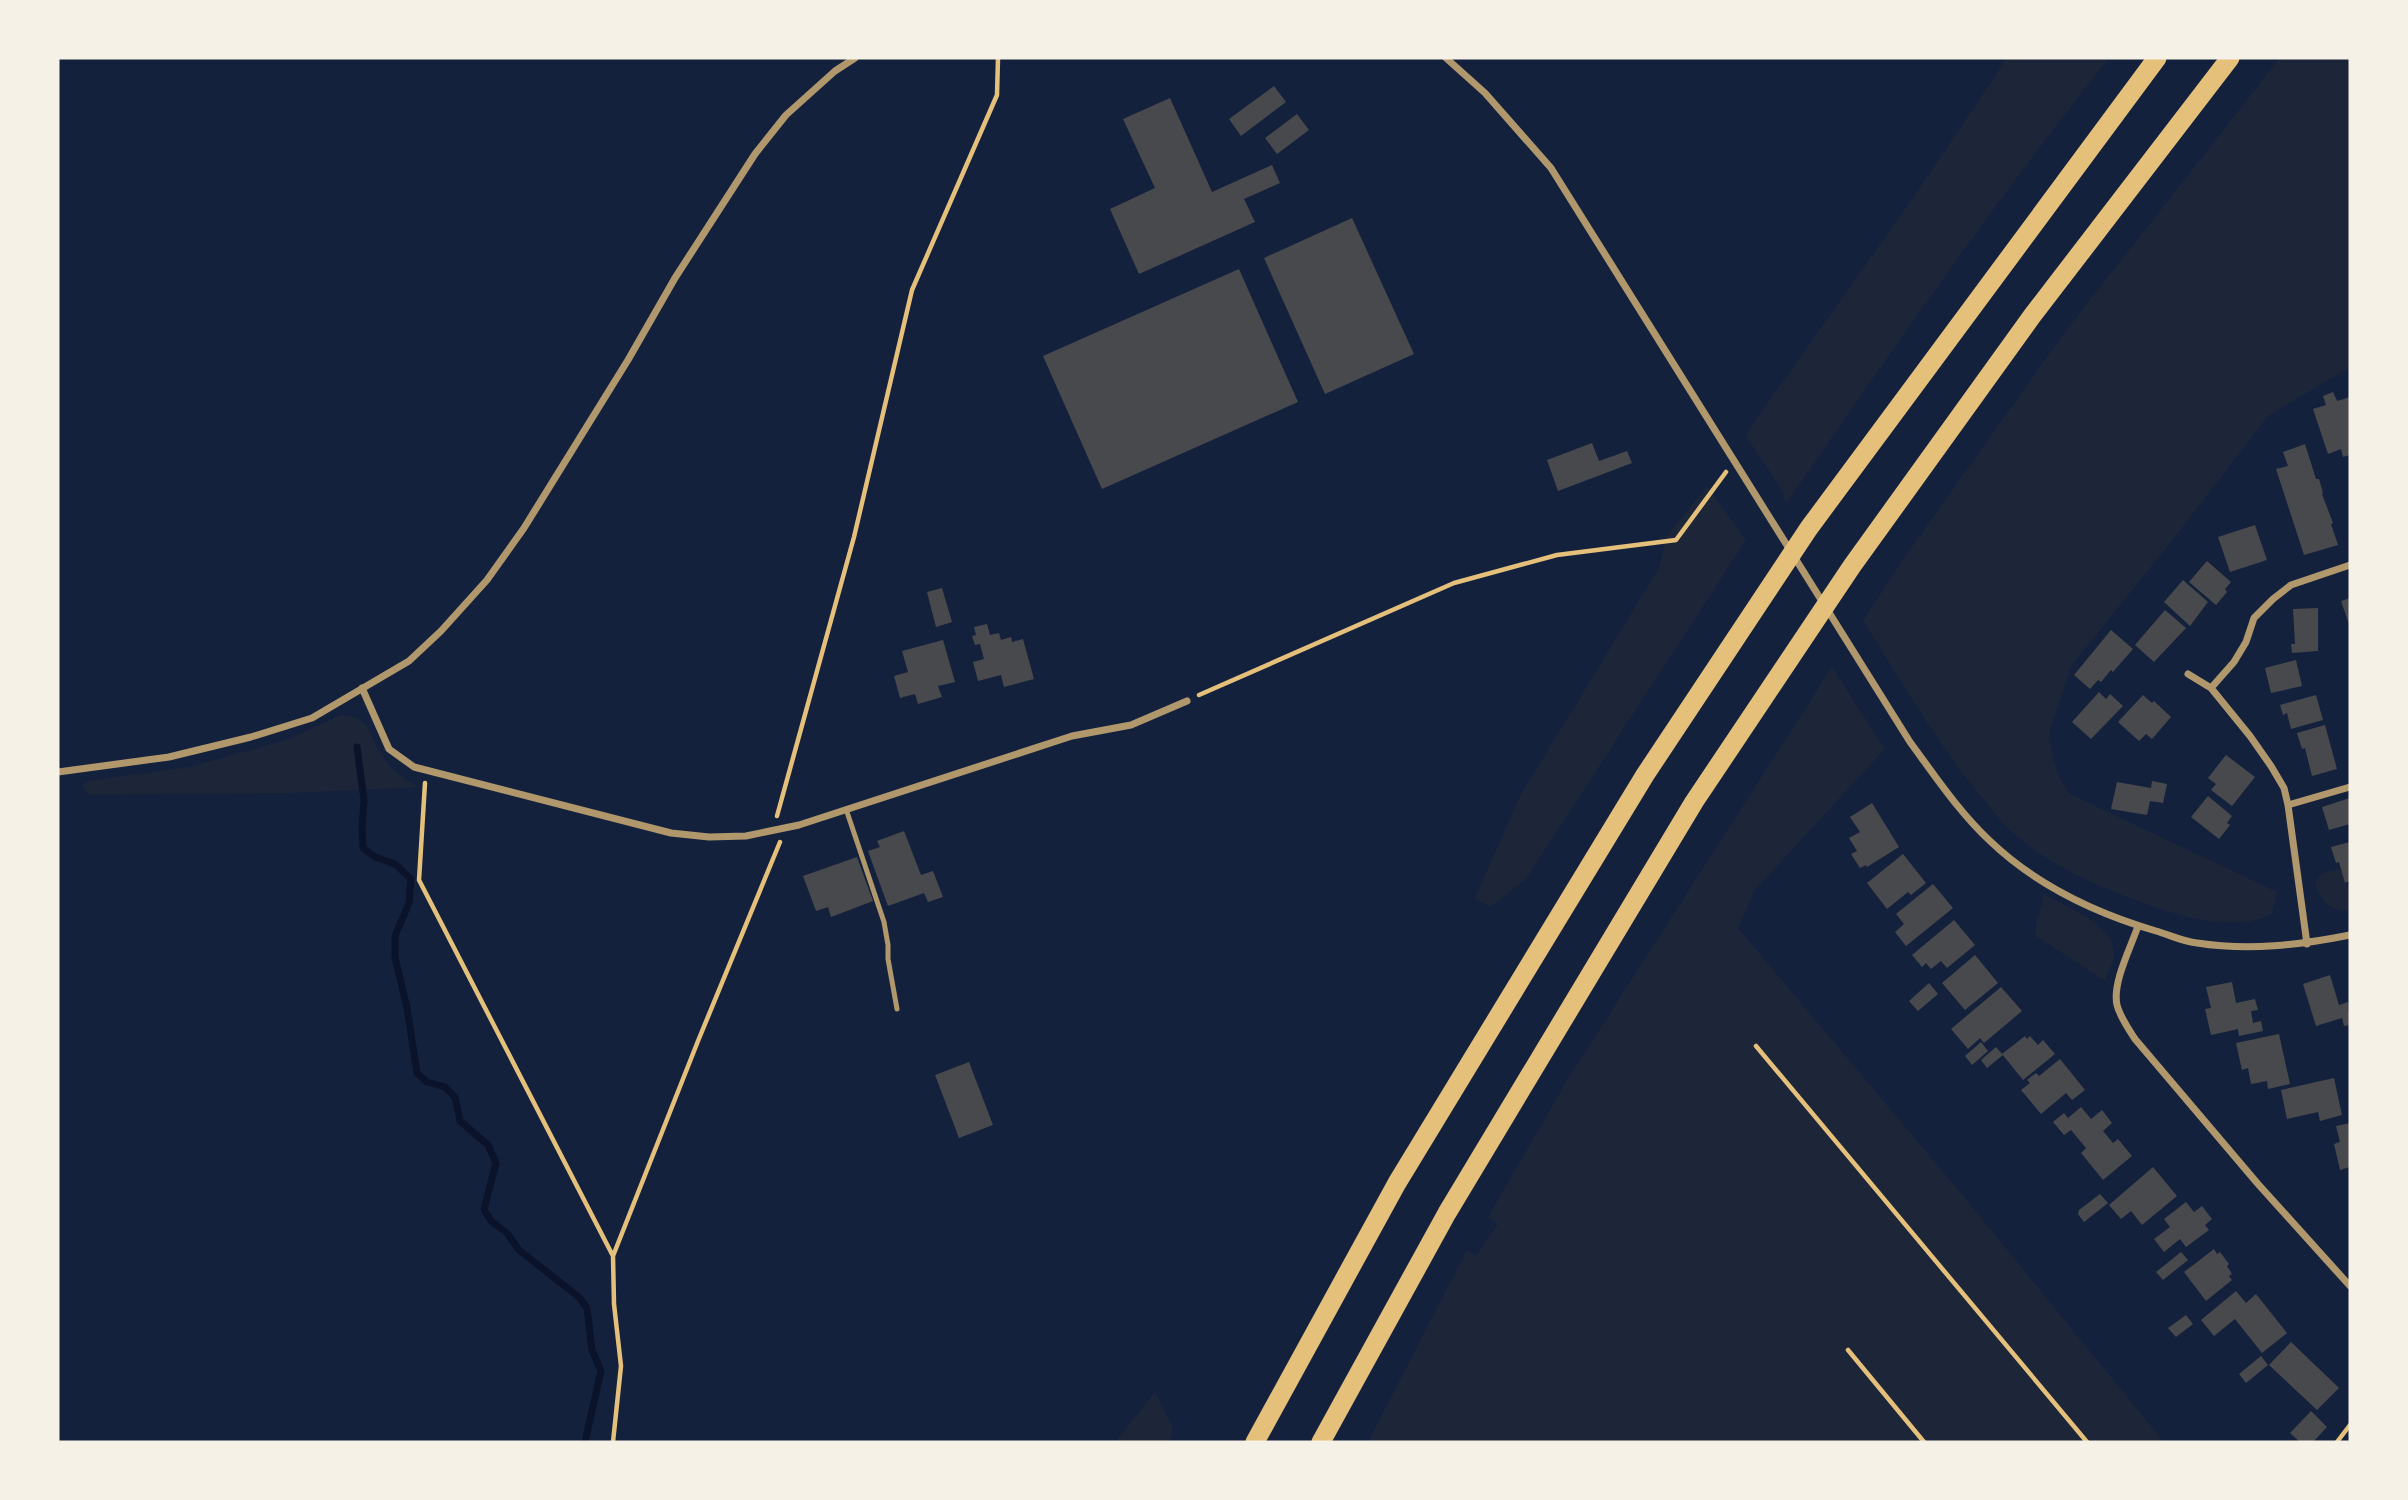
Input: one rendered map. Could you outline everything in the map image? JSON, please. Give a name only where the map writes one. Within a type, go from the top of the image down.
[{"type":"highway","points":[[1255,1442],[1396,1183],[1645,775],[1809,528],[2157,58]]},
{"type":"highway","points":[[1321,1442],[1447,1213],[1694,802],[1852,566],[2032,316],[2230,58]]},
{"type":"street","points":[[58,772],[169,757],[251,737],[312,718],[409,661],[441,631],[487,579],[524,528],[628,360],[675,278],[755,154],[786,115],[835,71],[855,58]]},
{"type":"street","points":[[1446,58],[1485,93],[1552,168],[1910,742],[1964,813],[1991,842],[2040,881],[2095,911],[2196,943],[2265,947],[2306,944],[2350,935]]},
{"type":"street","points":[[2211,688],[2234,662],[2246,642],[2254,618],[2273,599],[2291,585],[2350,565]]},
{"type":"street","points":[[2188,674],[2211,688],[2271,766],[2284,788],[2306,944]]},
{"type":"street","points":[[362,688],[388,749],[414,767],[671,834],[709,837],[746,836],[778,829],[1072,736],[1130,725],[1187,701]]},
{"type":"street","points":[[2288,805],[2350,787]]},
{"type":"street","points":[[2138,926],[2117,984],[2116,1003],[2123,1020],[2135,1039],[2258,1184],[2350,1286]]},
{"type":"lane","points":[[846,809],[884,922],[897,1009]]},
{"type":"path","points":[[613,1442],[621,1366],[614,1304],[613,1256],[698,1041],[780,845],[777,812],[854,537],[912,290],[997,95],[998,58]]},
{"type":"path","points":[[1187,701],[1454,583],[1557,555],[1676,540],[1734,460]]},
{"type":"path","points":[[426,772],[419,880],[613,1256]]},
{"type":"path","points":[[1756,1046],[2087,1442]]},
{"type":"path","points":[[1848,1350],[1924,1442]]},
{"type":"path","points":[[2337,1442],[2350,1424]]},
{"type":"shaded area","points":[[2007,58],[2109,58],[1984,222],[1786,504],[1781,488],[1745,435],[1915,195]]},
{"type":"shaded area","points":[[2280,58],[2350,58],[2350,367],[2268,416],[2072,665],[2049,733],[2053,758],[2060,778],[2070,794],[2277,892],[2272,913],[2247,922],[2233,923],[2176,914],[2104,888],[2047,859],[2013,833],[1952,758],[1863,621],[1904,558],[2064,333]]},
{"type":"shaded area","points":[[1707,486],[1746,540],[1526,879],[1490,907],[1475,898],[1520,796],[1659,568],[1667,536]]},
{"type":"shaded area","points":[[1832,667],[1885,749],[1755,890],[1738,928],[1960,1192],[2164,1442],[1368,1442],[1467,1250],[1476,1256],[1498,1224],[1488,1217],[1569,1077]]},
{"type":"shaded area","points":[[341,715],[359,719],[364,723],[389,765],[419,787],[291,793],[89,795],[82,786],[88,781],[190,767],[286,740]]},
{"type":"shaded area","points":[[2341,869],[2350,890],[2350,911],[2328,904],[2315,885],[2325,872]]},
{"type":"shaded area","points":[[2043,894],[2087,917],[2106,934],[2112,943],[2114,954],[2105,981],[2036,936]]},
{"type":"shaded area","points":[[1155,1392],[1173,1428],[1169,1442],[1115,1442]]},
{"type":"building","points":[[1274,86],[1286,102],[1241,136],[1229,119]]},
{"type":"building","points":[[1170,98],[1212,192],[1272,165],[1280,183],[1244,199],[1255,222],[1139,274],[1110,209],[1155,188],[1123,119]]},
{"type":"building","points":[[1297,114],[1309,130],[1277,154],[1265,138]]},
{"type":"building","points":[[1352,218],[1414,354],[1325,394],[1264,258]]},
{"type":"building","points":[[1239,269],[1298,402],[1102,489],[1043,356]]},
{"type":"building","points":[[2333,392],[2337,401],[2350,397],[2350,455],[2343,457],[2341,449],[2328,454],[2313,409],[2326,405],[2323,396]]},
{"type":"building","points":[[1592,443],[1599,461],[1627,451],[1632,463],[1558,491],[1547,460]]},
{"type":"building","points":[[2305,444],[2316,479],[2319,479],[2338,545],[2304,555],[2276,469],[2288,466],[2283,452]]},
{"type":"building","points":[[2255,525],[2267,560],[2230,572],[2218,537]]},
{"type":"building","points":[[2207,561],[2231,582],[2225,589],[2227,592],[2216,605],[2189,582]]},
{"type":"building","points":[[2183,580],[2208,602],[2190,626],[2164,602]]},
{"type":"building","points":[[942,588],[952,622],[936,627],[927,592]]},
{"type":"building","points":[[2350,598],[2350,627],[2341,601]]},
{"type":"building","points":[[2318,608],[2318,651],[2292,653],[2291,644],[2295,644],[2293,609]]},
{"type":"building","points":[[2165,610],[2186,628],[2154,662],[2135,645]]},
{"type":"building","points":[[987,624],[990,635],[999,633],[1001,640],[1011,637],[1012,642],[1023,639],[1034,679],[1004,687],[1001,675],[978,681],[973,662],[984,659],[980,644],[975,645],[972,636],[976,635],[974,627]]},
{"type":"building","points":[[2111,630],[2133,649],[2113,672],[2111,670],[2101,682],[2098,680],[2090,689],[2074,675]]},
{"type":"building","points":[[943,640],[955,682],[938,686],[942,697],[918,704],[915,694],[900,698],[894,676],[908,672],[902,651]]},
{"type":"building","points":[[2296,660],[2302,686],[2271,693],[2265,668]]},
{"type":"building","points":[[2099,692],[2106,699],[2110,694],[2123,706],[2091,739],[2072,722]]},
{"type":"building","points":[[2143,695],[2171,717],[2152,739],[2146,734],[2139,741],[2118,722]]},
{"type":"building","points":[[2316,695],[2323,720],[2291,729],[2287,713],[2283,715],[2280,705]]},
{"type":"building","points":[[2325,725],[2337,769],[2312,776],[2305,748],[2302,749],[2297,733]]},
{"type":"building","points":[[2226,755],[2255,777],[2232,806],[2211,790],[2216,784],[2208,778]]},
{"type":"building","points":[[2152,781],[2167,784],[2163,803],[2150,801],[2147,815],[2111,809],[2117,782],[2151,788]]},
{"type":"building","points":[[2208,796],[2232,816],[2227,823],[2230,825],[2219,839],[2191,817]]},
{"type":"building","points":[[2350,798],[2350,824],[2329,830],[2322,807]]},
{"type":"building","points":[[1872,803],[1899,847],[1867,867],[1866,865],[1860,868],[1851,854],[1857,851],[1849,838],[1860,832],[1850,817]]},
{"type":"building","points":[[904,831],[921,875],[933,871],[943,897],[928,902],[924,893],[888,906],[868,851],[880,847],[877,841]]},
{"type":"building","points":[[2350,842],[2350,881],[2345,883],[2331,847]]},
{"type":"building","points":[[1903,854],[1926,883],[1911,895],[1908,892],[1887,909],[1867,883]]},
{"type":"building","points":[[857,857],[873,901],[831,917],[828,907],[816,911],[803,876]]},
{"type":"building","points":[[1933,884],[1953,908],[1906,946],[1895,932],[1904,924],[1896,914]]},
{"type":"building","points":[[1954,920],[1975,945],[1947,968],[1941,961],[1931,969],[1926,963],[1922,967],[1912,955]]},
{"type":"building","points":[[1975,955],[1998,983],[1965,1010],[1942,983]]},
{"type":"building","points":[[2330,975],[2339,1005],[2348,1002],[2350,1025],[2344,1026],[2342,1018],[2316,1026],[2303,984]]},
{"type":"building","points":[[2232,982],[2236,1003],[2255,999],[2258,1010],[2251,1011],[2253,1023],[2261,1021],[2263,1031],[2239,1036],[2238,1029],[2211,1035],[2205,1009],[2211,1008],[2206,987]]},
{"type":"building","points":[[1929,983],[1938,994],[1918,1011],[1909,1001]]},
{"type":"building","points":[[2001,987],[2022,1011],[1984,1043],[1980,1038],[1968,1049],[1951,1029]]},
{"type":"building","points":[[2279,1034],[2290,1084],[2268,1089],[2267,1081],[2251,1084],[2248,1068],[2242,1070],[2236,1043]]},
{"type":"building","points":[[2025,1036],[2027,1039],[2030,1036],[2038,1045],[2043,1040],[2055,1054],[2023,1080],[2002,1054]]},
{"type":"building","points":[[1981,1042],[1988,1051],[1972,1065],[1965,1056]]},
{"type":"building","points":[[1996,1047],[2003,1055],[1987,1068],[1981,1060]]},
{"type":"building","points":[[2060,1059],[2085,1090],[2072,1100],[2066,1093],[2041,1114],[2021,1090],[2030,1083],[2027,1080],[2036,1073],[2039,1076]]},
{"type":"building","points":[[969,1062],[993,1125],[959,1138],[935,1075]]},
{"type":"building","points":[[2334,1078],[2342,1115],[2320,1121],[2318,1112],[2287,1119],[2281,1090]]},
{"type":"building","points":[[2081,1107],[2091,1119],[2102,1110],[2112,1123],[2103,1131],[2113,1143],[2118,1139],[2132,1156],[2103,1180],[2081,1153],[2086,1148],[2071,1130],[2064,1135],[2053,1122],[2064,1113],[2068,1118]]},
{"type":"building","points":[[2350,1123],[2350,1167],[2340,1170],[2334,1144],[2340,1142],[2336,1126]]},
{"type":"building","points":[[2153,1167],[2177,1196],[2142,1225],[2131,1211],[2121,1219],[2109,1205]]},
{"type":"building","points":[[2100,1194],[2108,1203],[2084,1222],[2078,1214],[2079,1210]]},
{"type":"building","points":[[2186,1202],[2194,1212],[2202,1206],[2212,1219],[2205,1225],[2209,1230],[2186,1247],[2180,1239],[2164,1252],[2154,1239],[2170,1227],[2164,1219]]},
{"type":"building","points":[[2214,1249],[2217,1254],[2220,1252],[2229,1264],[2227,1266],[2232,1280],[2206,1301],[2184,1272]]},
{"type":"building","points":[[2181,1252],[2188,1260],[2163,1280],[2156,1272]]},
{"type":"building","points":[[2236,1291],[2246,1303],[2256,1294],[2287,1333],[2262,1353],[2235,1319],[2214,1336],[2201,1320]]},
{"type":"building","points":[[2186,1315],[2193,1324],[2176,1337],[2168,1328]]},
{"type":"building","points":[[2291,1342],[2339,1388],[2317,1410],[2269,1365]]},
{"type":"building","points":[[2261,1356],[2268,1365],[2246,1383],[2239,1374]]},
{"type":"building","points":[[2311,1411],[2327,1427],[2313,1442],[2300,1442],[2290,1433]]},
{"type":"waterway","points":[[357,747],[364,800],[363,848],[375,857],[395,864],[411,879],[409,903],[395,936],[395,957],[407,1008],[417,1073],[427,1082],[445,1087],[455,1097],[460,1121],[488,1145],[496,1163],[484,1209],[491,1221],[507,1233],[519,1250],[580,1298],[587,1308],[592,1350],[601,1371],[585,1442]]}]
